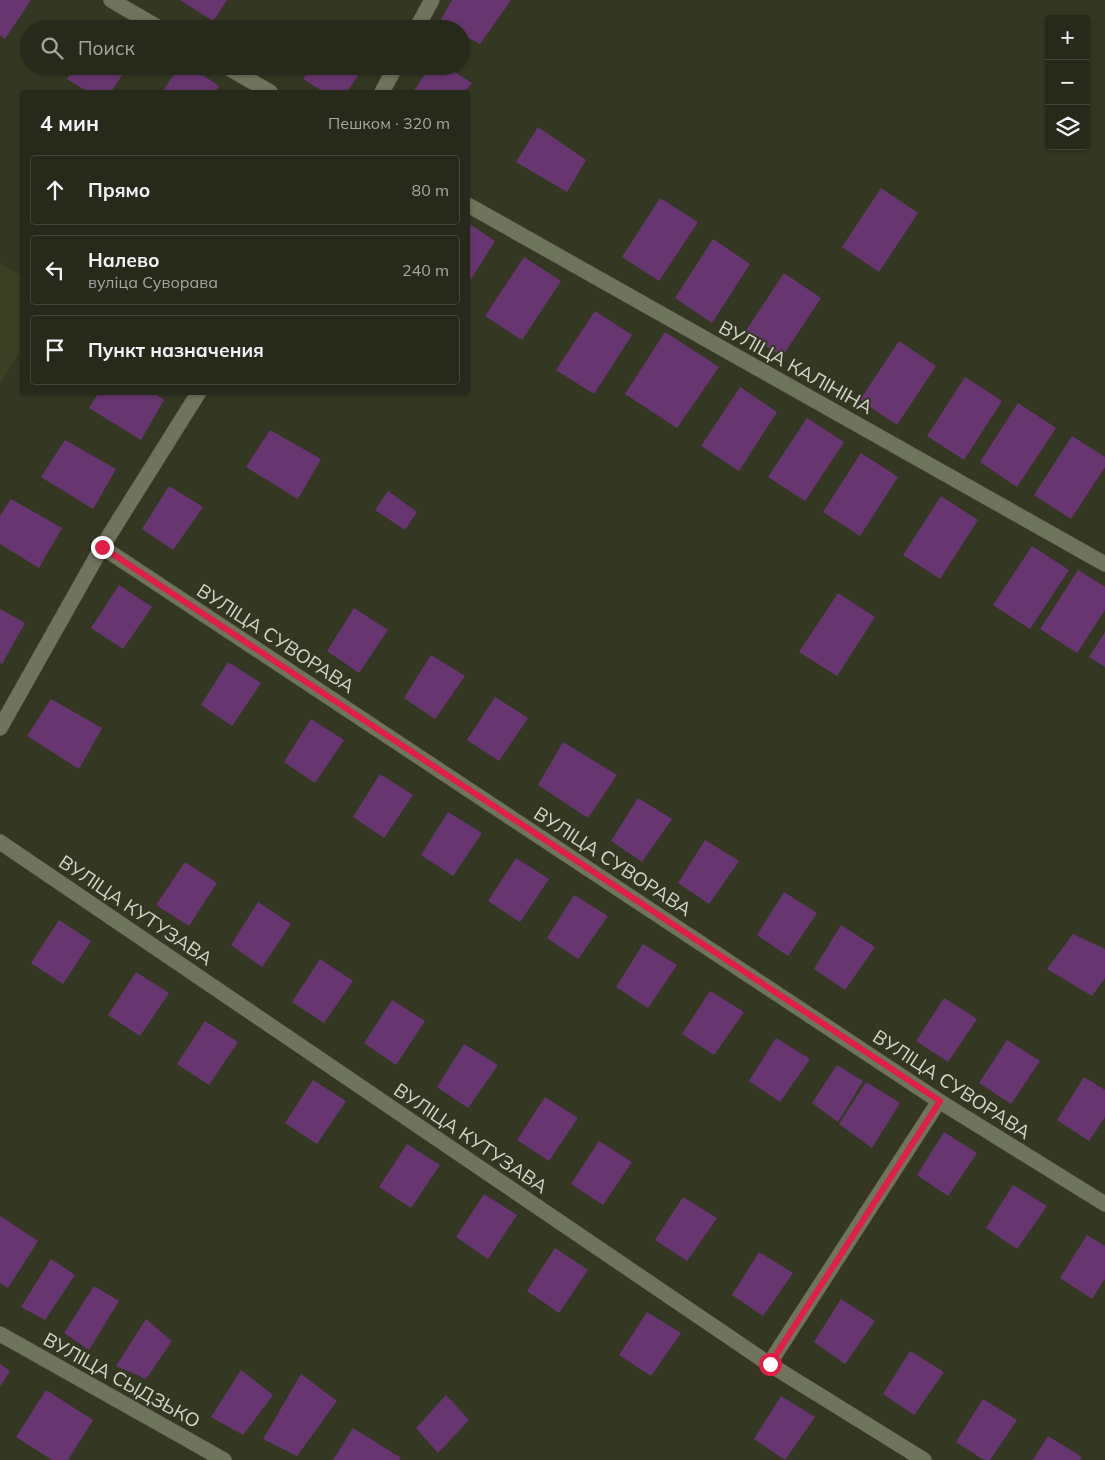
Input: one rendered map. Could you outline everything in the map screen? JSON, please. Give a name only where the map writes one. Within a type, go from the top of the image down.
[{"type":"street","points":[[111,0],[145,20]]},
{"type":"street","points":[[421,20],[432,0]]},
{"type":"street","points":[[241,75],[267,90]]},
{"type":"street","points":[[383,90],[391,75]]},
{"type":"street","name":"ВУЛІЦА КАЛІНІНА","points":[[470,206],[1105,564]]},
{"type":"street","points":[[0,728],[102,547],[197,395]]},
{"type":"street","name":"ВУЛІЦА СУВОРАВА","points":[[102,547],[940,1101],[1105,1204]]},
{"type":"street","name":"ВУЛІЦА КУТУЗАВА","points":[[0,842],[770,1364],[924,1460]]},
{"type":"street","points":[[770,1364],[940,1101]]},
{"type":"street","name":"ВУЛІЦА СЫДЗЬКО","points":[[0,1334],[224,1460]]},
{"type":"shaded area","points":[[0,263],[20,275],[20,350],[0,384]]},
{"type":"building","points":[[0,0],[31,0],[5,39],[0,35]]},
{"type":"building","points":[[180,0],[227,0],[214,20]]},
{"type":"building","points":[[452,0],[511,0],[480,44],[470,39],[470,20],[441,20]]},
{"type":"building","points":[[69,75],[122,75],[112,90],[85,90],[67,79]]},
{"type":"building","points":[[174,75],[202,75],[219,86],[216,90],[163,90]]},
{"type":"building","points":[[305,75],[358,75],[348,90],[321,90],[303,79]]},
{"type":"building","points":[[424,75],[459,75],[472,83],[467,90],[414,90]]},
{"type":"building","points":[[538,127],[586,160],[567,192],[516,162]]},
{"type":"building","points":[[881,188],[918,213],[879,272],[842,247]]},
{"type":"building","points":[[660,198],[698,222],[659,281],[622,257]]},
{"type":"building","points":[[470,224],[495,241],[470,281]]},
{"type":"building","points":[[713,239],[750,264],[712,323],[675,298]]},
{"type":"building","points":[[524,257],[561,281],[522,340],[485,316]]},
{"type":"building","points":[[784,273],[821,298],[782,357],[745,332]]},
{"type":"building","points":[[595,311],[632,335],[594,394],[556,370]]},
{"type":"building","points":[[665,332],[719,367],[677,428],[625,394]]},
{"type":"building","points":[[899,341],[936,366],[897,425],[860,400]]},
{"type":"building","points":[[965,377],[1002,401],[964,460],[927,436]]},
{"type":"building","points":[[740,387],[777,412],[739,471],[701,446]]},
{"type":"building","points":[[97,395],[156,395],[164,400],[141,440],[89,408]]},
{"type":"building","points":[[1018,403],[1056,428],[1017,487],[980,462]]},
{"type":"building","points":[[807,418],[844,442],[805,501],[768,477]]},
{"type":"building","points":[[270,430],[321,459],[298,499],[246,467]]},
{"type":"building","points":[[1072,436],[1105,457],[1105,467],[1071,519],[1034,495]]},
{"type":"building","points":[[65,440],[116,469],[93,509],[41,477]]},
{"type":"building","points":[[861,453],[898,477],[860,536],[823,512]]},
{"type":"building","points":[[169,486],[203,507],[173,550],[142,529]]},
{"type":"building","points":[[388,491],[417,512],[405,530],[375,510]]},
{"type":"building","points":[[941,496],[978,520],[940,579],[903,555]]},
{"type":"building","points":[[11,499],[62,528],[39,568],[0,544],[0,516]]},
{"type":"building","points":[[1032,546],[1069,570],[1030,629],[993,605]]},
{"type":"building","points":[[1078,570],[1105,587],[1105,610],[1077,653],[1040,629]]},
{"type":"building","points":[[119,585],[152,607],[123,649],[91,628]]},
{"type":"building","points":[[838,593],[875,617],[837,676],[799,652]]},
{"type":"building","points":[[354,608],[388,630],[359,673],[327,651]]},
{"type":"building","points":[[0,609],[25,623],[2,664],[0,662]]},
{"type":"building","points":[[1105,632],[1105,667],[1089,657]]},
{"type":"building","points":[[431,655],[465,676],[435,719],[404,698]]},
{"type":"building","points":[[228,662],[261,683],[232,726],[201,705]]},
{"type":"building","points":[[495,697],[528,718],[499,761],[467,740]]},
{"type":"building","points":[[51,699],[102,728],[79,769],[27,736]]},
{"type":"building","points":[[311,719],[344,740],[315,783],[284,762]]},
{"type":"building","points":[[563,742],[617,775],[588,818],[538,785]]},
{"type":"building","points":[[380,774],[413,795],[384,838],[353,817]]},
{"type":"building","points":[[638,798],[672,819],[642,862],[611,841]]},
{"type":"building","points":[[448,812],[482,833],[453,876],[421,855]]},
{"type":"building","points":[[705,840],[739,861],[709,904],[678,883]]},
{"type":"building","points":[[516,858],[549,879],[520,922],[488,901]]},
{"type":"building","points":[[185,862],[217,883],[189,926],[156,905]]},
{"type":"building","points":[[784,892],[817,913],[788,956],[757,935]]},
{"type":"building","points":[[574,895],[608,916],[578,959],[547,938]]},
{"type":"building","points":[[258,902],[291,924],[262,967],[231,945]]},
{"type":"building","points":[[59,920],[91,941],[63,984],[31,963]]},
{"type":"building","points":[[841,925],[875,947],[845,990],[814,969]]},
{"type":"building","points":[[1073,934],[1105,949],[1105,978],[1092,996],[1047,969]]},
{"type":"building","points":[[643,944],[677,965],[648,1008],[616,987]]},
{"type":"building","points":[[320,959],[353,981],[324,1023],[292,1002]]},
{"type":"building","points":[[136,972],[169,993],[140,1036],[108,1015]]},
{"type":"building","points":[[710,991],[744,1012],[714,1055],[682,1034]]},
{"type":"building","points":[[944,998],[977,1019],[948,1062],[916,1041]]},
{"type":"building","points":[[392,1000],[425,1021],[396,1065],[364,1043]]},
{"type":"building","points":[[205,1021],[238,1042],[209,1085],[177,1064]]},
{"type":"building","points":[[776,1038],[810,1059],[780,1102],[749,1081]]},
{"type":"building","points":[[1007,1040],[1040,1061],[1011,1104],[979,1083]]},
{"type":"building","points":[[464,1044],[498,1065],[468,1108],[437,1087]]},
{"type":"building","points":[[837,1065],[863,1081],[838,1122],[812,1103]]},
{"type":"building","points":[[1084,1077],[1105,1090],[1105,1117],[1089,1141],[1057,1120]]},
{"type":"building","points":[[313,1080],[346,1101],[317,1144],[285,1123]]},
{"type":"building","points":[[866,1082],[900,1103],[872,1148],[839,1124]]},
{"type":"building","points":[[545,1097],[578,1118],[549,1161],[517,1140]]},
{"type":"building","points":[[944,1132],[977,1153],[948,1196],[917,1175]]},
{"type":"building","points":[[599,1141],[632,1162],[603,1205],[571,1184]]},
{"type":"building","points":[[407,1144],[440,1165],[411,1208],[379,1187]]},
{"type":"building","points":[[1013,1185],[1047,1206],[1017,1249],[986,1228]]},
{"type":"building","points":[[484,1194],[517,1215],[488,1259],[456,1237]]},
{"type":"building","points":[[683,1197],[717,1218],[687,1261],[655,1240]]},
{"type":"building","points":[[0,1216],[38,1241],[8,1288],[0,1283]]},
{"type":"building","points":[[1087,1235],[1105,1246],[1105,1279],[1092,1299],[1060,1278]]},
{"type":"building","points":[[555,1248],[588,1270],[559,1313],[527,1291]]},
{"type":"building","points":[[759,1252],[793,1273],[763,1316],[732,1295]]},
{"type":"building","points":[[51,1259],[75,1275],[45,1320],[21,1307]]},
{"type":"building","points":[[94,1286],[119,1301],[89,1350],[64,1333]]},
{"type":"building","points":[[841,1299],[875,1321],[845,1364],[814,1342]]},
{"type":"building","points":[[647,1312],[681,1333],[651,1376],[619,1355]]},
{"type":"building","points":[[146,1319],[172,1341],[146,1379],[116,1366]]},
{"type":"building","points":[[910,1351],[944,1372],[914,1415],[883,1394]]},
{"type":"building","points":[[0,1364],[10,1371],[0,1387]]},
{"type":"building","points":[[241,1370],[273,1395],[243,1435],[211,1417]]},
{"type":"building","points":[[301,1374],[337,1401],[297,1456],[263,1439]]},
{"type":"building","points":[[46,1390],[93,1420],[68,1460],[52,1460],[16,1437]]},
{"type":"building","points":[[446,1395],[469,1420],[438,1453],[416,1428]]},
{"type":"building","points":[[781,1396],[815,1417],[785,1460],[754,1439]]},
{"type":"building","points":[[983,1399],[1017,1420],[990,1460],[984,1460],[956,1442]]},
{"type":"building","points":[[353,1428],[401,1458],[399,1460],[333,1460]]},
{"type":"building","points":[[1048,1436],[1082,1457],[1080,1460],[1033,1460]]},
{"type":"route","points":[[102,547],[940,1101],[770,1364]]}]
